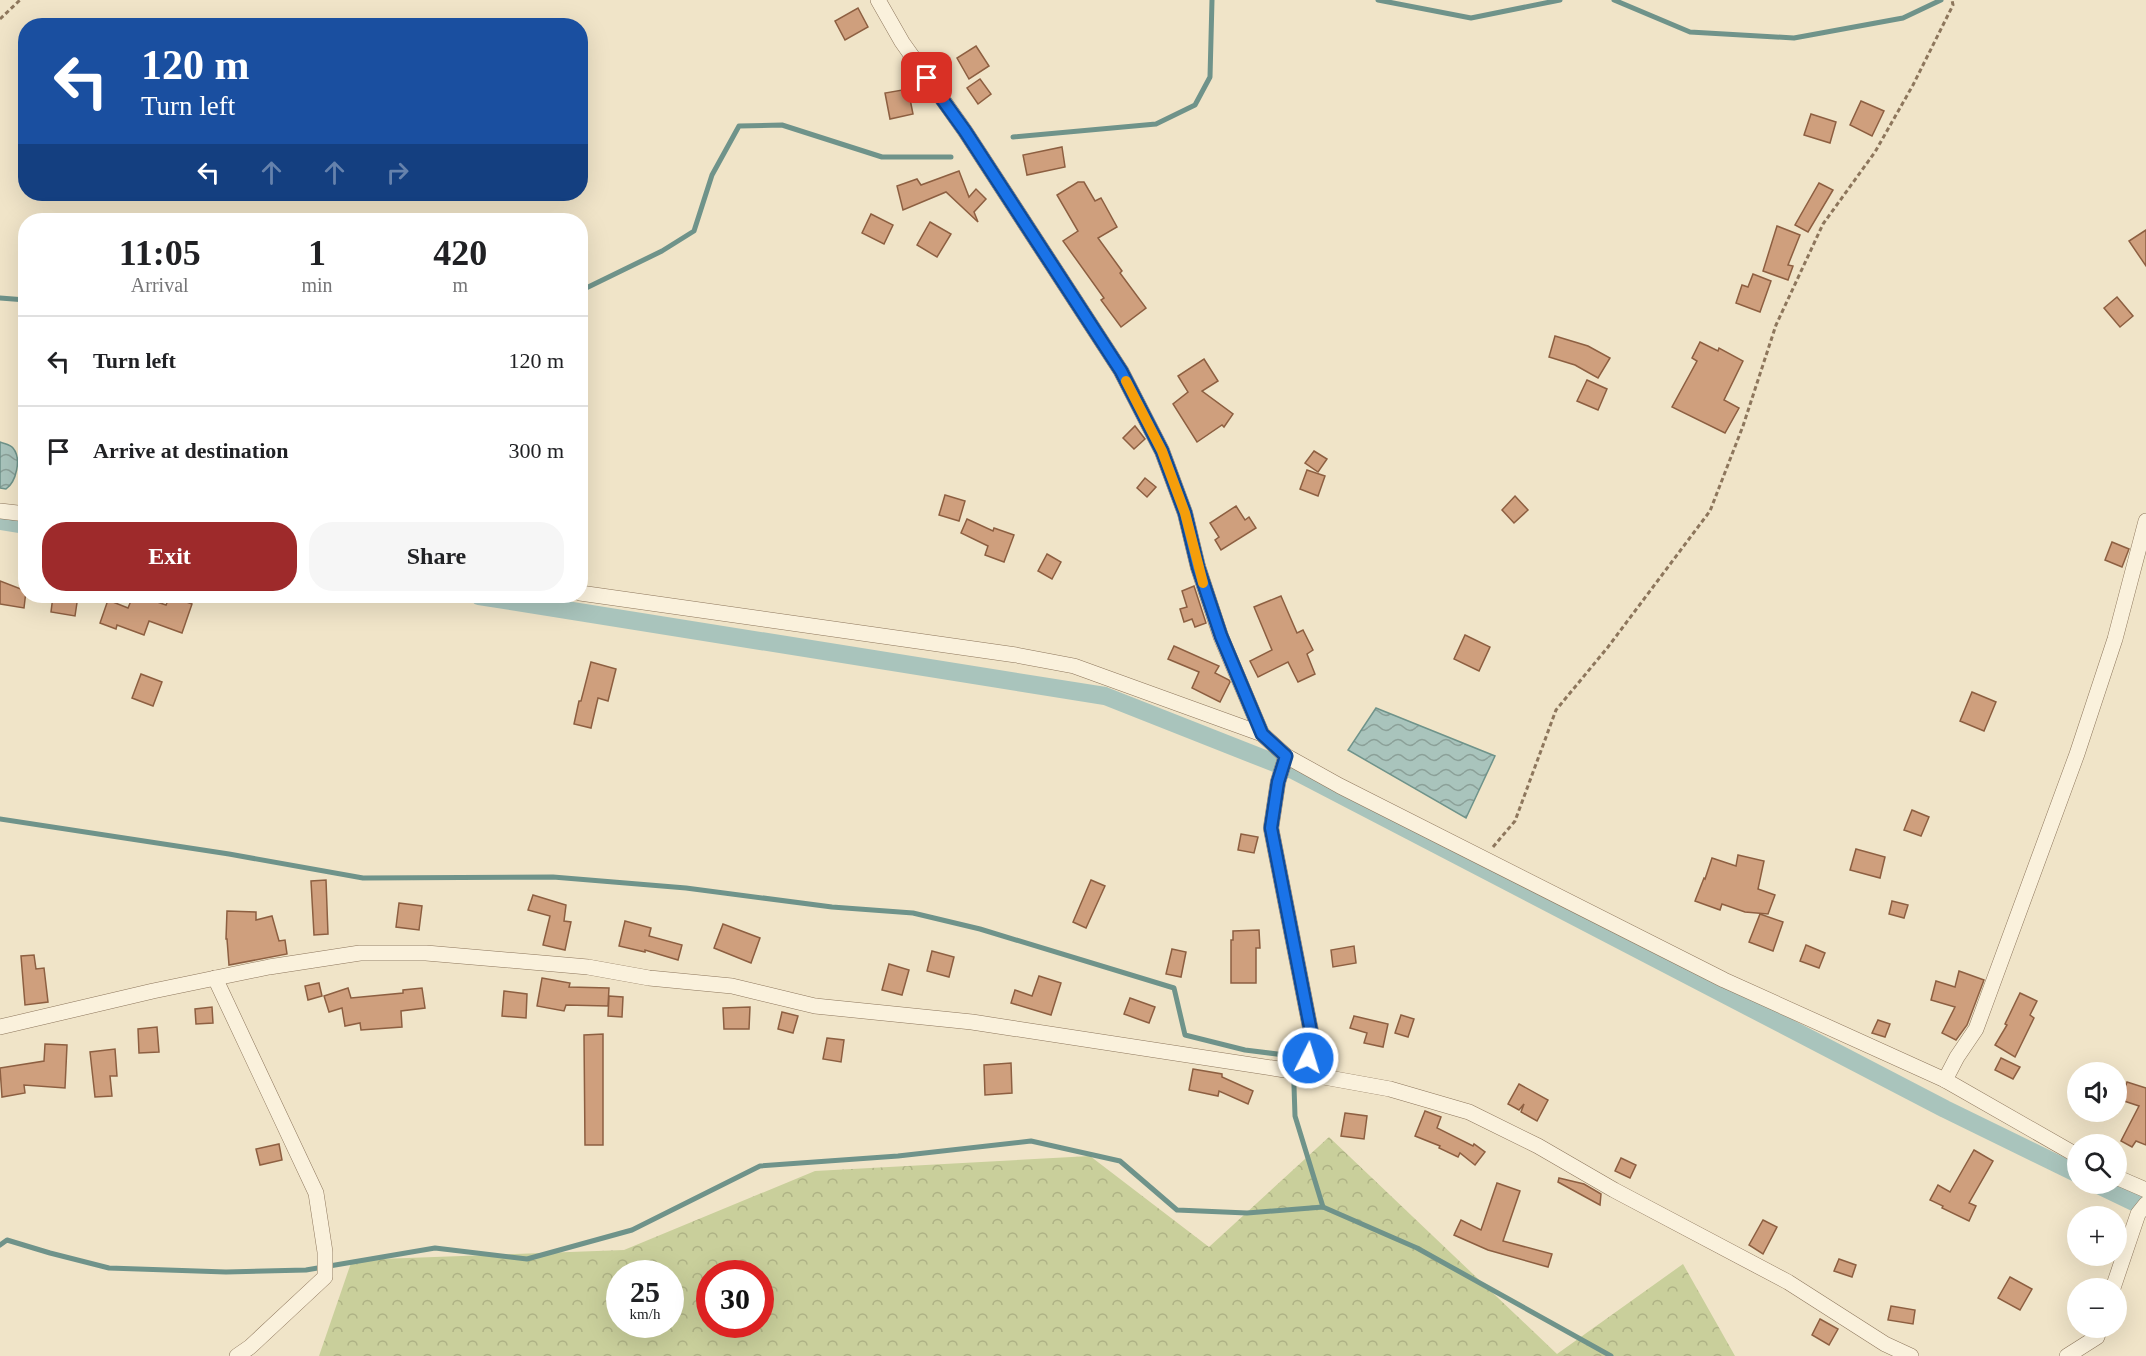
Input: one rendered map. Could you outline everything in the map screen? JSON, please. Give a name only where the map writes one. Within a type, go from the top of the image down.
[{"type":"street","points":[[878,0],[902,42],[965,131],[1121,371],[1162,451],[1185,513],[1198,567],[1221,636],[1262,734]]},
{"type":"street","points":[[0,511],[18,513]]},
{"type":"street","points":[[1945,1080],[1976,1029],[2077,754],[2115,639],[2146,521]]},
{"type":"street","points":[[588,594],[1074,666],[1262,734],[1286,756],[1340,786],[1724,980],[1945,1080],[2067,1150]]},
{"type":"street","points":[[1286,756],[1278,782],[1271,828],[1313,1042],[1303,1073]]},
{"type":"street","points":[[0,1027],[269,967],[360,953],[426,953],[588,968],[649,978],[732,986],[816,1006],[972,1022],[1303,1073],[1390,1089],[1469,1112],[1538,1146],[1614,1190],[1788,1282],[1885,1344],[1911,1356]]},
{"type":"street","points":[[215,978],[315,1193],[326,1252],[325,1277],[250,1347],[237,1356]]},
{"type":"street","points":[[2127,1182],[2146,1190]]},
{"type":"street","points":[[2117,1278],[2142,1209]]},
{"type":"street","points":[[2067,1356],[2085,1351],[2096,1338]]},
{"type":"path","points":[[0,19],[20,0]]},
{"type":"path","points":[[1484,859],[1515,821],[1556,710],[1608,647],[1710,511],[1743,426],[1776,325],[1823,224],[1875,152],[1913,85],[1953,5],[1952,0]]},
{"type":"green space","points":[[1329,1137],[1557,1354],[1683,1264],[1735,1356],[319,1356],[352,1260],[624,1250],[815,1171],[1090,1156],[1209,1247]]},
{"type":"water","points":[[0,442],[12,447],[17,458],[15,476],[6,489],[0,488]]},
{"type":"water","points":[[1376,708],[1495,756],[1466,818],[1348,750]]},
{"type":"building","points":[[858,8],[868,27],[845,40],[835,21]]},
{"type":"building","points":[[976,46],[989,66],[969,79],[957,58]]},
{"type":"building","points":[[980,79],[991,94],[978,104],[967,88]]},
{"type":"building","points":[[908,89],[913,114],[890,119],[885,93]]},
{"type":"building","points":[[1861,101],[1884,111],[1872,136],[1850,125]]},
{"type":"building","points":[[1811,114],[1836,122],[1830,143],[1804,135]]},
{"type":"building","points":[[1062,147],[1065,167],[1027,175],[1023,155]]},
{"type":"building","points":[[959,171],[969,197],[976,189],[986,199],[974,212],[978,222],[946,192],[903,210],[897,186],[917,179],[921,185]]},
{"type":"building","points":[[1078,182],[1084,182],[1095,201],[1101,198],[1117,227],[1098,238],[1146,308],[1121,327],[1101,300],[1104,298],[1063,241],[1078,231],[1057,195]]},
{"type":"building","points":[[1819,183],[1833,190],[1808,232],[1795,225]]},
{"type":"building","points":[[871,214],[893,225],[884,244],[862,233]]},
{"type":"building","points":[[930,222],[951,234],[937,257],[917,245]]},
{"type":"building","points":[[1777,226],[1800,235],[1788,265],[1793,266],[1788,280],[1763,271]]},
{"type":"building","points":[[2146,230],[2146,266],[2129,241]]},
{"type":"building","points":[[1753,274],[1771,281],[1760,312],[1736,303],[1742,285],[1748,287]]},
{"type":"building","points":[[2117,297],[2133,316],[2120,327],[2104,308]]},
{"type":"building","points":[[1555,336],[1588,346],[1610,358],[1598,378],[1575,365],[1549,357]]},
{"type":"building","points":[[1700,342],[1718,351],[1719,348],[1743,361],[1724,400],[1739,408],[1725,433],[1672,407],[1697,361],[1692,358]]},
{"type":"building","points":[[1204,359],[1218,381],[1202,391],[1233,414],[1224,427],[1222,425],[1197,442],[1173,404],[1188,392],[1178,376]]},
{"type":"building","points":[[1587,380],[1607,389],[1598,410],[1577,401]]},
{"type":"building","points":[[1135,426],[1145,439],[1134,449],[1123,438]]},
{"type":"building","points":[[1314,451],[1327,459],[1318,472],[1305,463]]},
{"type":"building","points":[[1307,470],[1325,476],[1318,496],[1300,489]]},
{"type":"building","points":[[1145,478],[1156,487],[1147,497],[1137,488]]},
{"type":"building","points":[[945,495],[965,501],[959,521],[939,515]]},
{"type":"building","points":[[1515,496],[1528,510],[1514,523],[1502,510]]},
{"type":"building","points":[[1236,506],[1245,520],[1249,517],[1256,528],[1221,550],[1215,540],[1219,537],[1210,523]]},
{"type":"building","points":[[967,519],[993,531],[994,528],[1014,535],[1004,562],[985,555],[988,546],[961,533]]},
{"type":"building","points":[[2112,542],[2129,549],[2122,567],[2105,560]]},
{"type":"building","points":[[1047,554],[1061,562],[1052,579],[1038,571]]},
{"type":"building","points":[[0,581],[18,588],[18,603],[25,603],[24,608],[0,604]]},
{"type":"building","points":[[1194,586],[1206,623],[1195,627],[1192,619],[1184,622],[1180,609],[1187,607],[1182,591]]},
{"type":"building","points":[[1281,596],[1297,633],[1303,630],[1313,650],[1307,654],[1315,674],[1298,682],[1288,662],[1258,677],[1250,661],[1272,650],[1254,607]]},
{"type":"building","points":[[52,603],[77,603],[75,616],[51,612]]},
{"type":"building","points":[[107,603],[116,603],[128,608],[130,603],[192,604],[182,633],[149,621],[144,635],[117,625],[116,629],[100,623]]},
{"type":"building","points":[[1465,635],[1490,647],[1479,671],[1454,659]]},
{"type":"building","points":[[1174,646],[1219,666],[1215,673],[1230,682],[1220,702],[1192,688],[1199,672],[1168,659]]},
{"type":"building","points":[[591,662],[616,669],[608,701],[598,698],[591,728],[574,724]]},
{"type":"building","points":[[141,674],[162,682],[153,706],[132,698]]},
{"type":"building","points":[[1972,692],[1996,702],[1984,731],[1960,721]]},
{"type":"building","points":[[1912,810],[1929,817],[1921,836],[1904,830]]},
{"type":"building","points":[[1241,834],[1258,837],[1254,853],[1238,850]]},
{"type":"building","points":[[1856,849],[1885,857],[1880,878],[1850,870]]},
{"type":"building","points":[[1738,855],[1764,861],[1758,889],[1775,895],[1768,914],[1745,912],[1722,904],[1720,910],[1695,901],[1712,858],[1736,866]]},
{"type":"building","points":[[326,880],[328,934],[314,935],[311,881]]},
{"type":"building","points":[[1091,880],[1105,886],[1086,928],[1073,922]]},
{"type":"building","points":[[533,895],[566,905],[564,921],[571,922],[565,950],[543,945],[550,916],[528,910]]},
{"type":"building","points":[[1892,901],[1908,905],[1904,918],[1889,914]]},
{"type":"building","points":[[399,903],[422,906],[419,930],[396,927]]},
{"type":"building","points":[[227,911],[256,912],[256,920],[272,916],[279,941],[285,940],[287,954],[229,965],[226,939]]},
{"type":"building","points":[[1760,914],[1783,922],[1773,951],[1749,942]]},
{"type":"building","points":[[625,921],[651,928],[649,936],[682,945],[678,960],[645,950],[645,952],[619,946]]},
{"type":"building","points":[[723,924],[760,938],[751,963],[714,948]]},
{"type":"building","points":[[1259,930],[1260,948],[1256,948],[1256,983],[1231,983],[1233,931]]},
{"type":"building","points":[[1806,945],[1825,953],[1819,968],[1800,961]]},
{"type":"building","points":[[1354,946],[1356,963],[1333,967],[1331,950]]},
{"type":"building","points":[[1172,949],[1186,952],[1181,977],[1166,974]]},
{"type":"building","points":[[932,951],[954,957],[949,977],[927,971]]},
{"type":"building","points":[[34,955],[36,969],[44,968],[48,1002],[25,1005],[21,956]]},
{"type":"building","points":[[889,964],[909,970],[902,995],[882,990]]},
{"type":"building","points":[[1959,971],[1984,980],[1967,1025],[1956,1040],[1942,1033],[1955,1007],[1931,1000],[1936,981],[1955,987]]},
{"type":"building","points":[[1039,976],[1061,983],[1051,1015],[1011,1003],[1015,990],[1032,996]]},
{"type":"building","points":[[542,978],[570,983],[569,987],[609,988],[608,1006],[566,1005],[564,1011],[537,1006]]},
{"type":"building","points":[[319,983],[322,996],[308,1000],[305,986]]},
{"type":"building","points":[[348,988],[351,998],[403,993],[403,990],[422,988],[425,1008],[401,1011],[402,1027],[361,1030],[360,1023],[345,1026],[342,1008],[329,1012],[324,996]]},
{"type":"building","points":[[504,991],[527,994],[526,1018],[502,1016]]},
{"type":"building","points":[[2020,993],[2037,1001],[2030,1015],[2034,1018],[2015,1057],[1995,1045],[2007,1025],[2005,1024]]},
{"type":"building","points":[[609,996],[623,997],[622,1017],[608,1016]]},
{"type":"building","points":[[1130,998],[1155,1007],[1149,1023],[1124,1014]]},
{"type":"building","points":[[212,1007],[213,1023],[196,1024],[195,1009]]},
{"type":"building","points":[[750,1007],[749,1029],[724,1029],[723,1008]]},
{"type":"building","points":[[782,1012],[798,1016],[793,1033],[778,1029]]},
{"type":"building","points":[[1401,1015],[1414,1019],[1408,1037],[1395,1033]]},
{"type":"building","points":[[1354,1016],[1388,1024],[1383,1047],[1364,1043],[1367,1033],[1350,1028]]},
{"type":"building","points":[[1878,1020],[1890,1024],[1885,1037],[1872,1033]]},
{"type":"building","points":[[157,1027],[159,1052],[139,1053],[138,1029]]},
{"type":"building","points":[[603,1034],[603,1145],[585,1145],[584,1035]]},
{"type":"building","points":[[827,1038],[844,1040],[841,1062],[823,1059]]},
{"type":"building","points":[[45,1044],[67,1045],[65,1088],[24,1085],[25,1093],[2,1097],[0,1068],[44,1061]]},
{"type":"building","points":[[115,1049],[117,1076],[110,1076],[112,1096],[95,1097],[90,1052]]},
{"type":"building","points":[[2001,1058],[2020,1067],[2013,1079],[1995,1070]]},
{"type":"building","points":[[1011,1063],[1012,1093],[985,1095],[984,1065]]},
{"type":"building","points":[[1193,1069],[1222,1074],[1222,1077],[1253,1091],[1248,1104],[1219,1091],[1218,1096],[1189,1090]]},
{"type":"building","points":[[2127,1082],[2146,1088],[2146,1145],[2136,1141],[2132,1147],[2127,1144],[2127,1134],[2125,1134],[2139,1106],[2127,1102]]},
{"type":"building","points":[[1519,1084],[1548,1100],[1537,1121],[1521,1112],[1524,1104],[1519,1110],[1508,1104]]},
{"type":"building","points":[[1425,1111],[1441,1117],[1437,1128],[1473,1146],[1474,1144],[1485,1152],[1475,1165],[1460,1153],[1458,1157],[1439,1148],[1440,1146],[1415,1136]]},
{"type":"building","points":[[1345,1113],[1367,1116],[1364,1139],[1341,1136]]},
{"type":"building","points":[[279,1144],[282,1160],[260,1165],[256,1149]]},
{"type":"building","points":[[1974,1150],[1993,1161],[1969,1203],[1976,1206],[1969,1221],[1930,1200],[1938,1185],[1950,1192]]},
{"type":"building","points":[[1621,1158],[1636,1165],[1630,1178],[1615,1171]]},
{"type":"building","points":[[1559,1178],[1584,1184],[1601,1194],[1600,1205],[1558,1182]]},
{"type":"building","points":[[1497,1183],[1520,1191],[1503,1241],[1552,1254],[1548,1267],[1488,1250],[1454,1235],[1461,1220],[1481,1230]]},
{"type":"building","points":[[1763,1220],[1777,1227],[1763,1254],[1749,1245]]},
{"type":"building","points":[[1839,1259],[1856,1265],[1852,1277],[1834,1271]]},
{"type":"building","points":[[2010,1277],[2032,1289],[2020,1310],[1998,1298]]},
{"type":"building","points":[[1891,1306],[1915,1310],[1913,1324],[1888,1320]]},
{"type":"building","points":[[1820,1319],[1838,1329],[1829,1345],[1812,1335]]},
{"type":"waterway","points":[[1013,137],[1156,124],[1195,105],[1210,77],[1212,0]]},
{"type":"waterway","points":[[1378,0],[1471,18],[1560,0]]},
{"type":"waterway","points":[[1614,0],[1690,32],[1794,38],[1903,18],[1941,0]]},
{"type":"waterway","points":[[588,287],[662,251],[694,231],[712,175],[739,126],[782,125],[882,157],[951,157]]},
{"type":"waterway","points":[[0,298],[18,299]]},
{"type":"waterway","points":[[0,521],[18,524]]},
{"type":"waterway","points":[[523,603],[1105,696],[1295,771],[1945,1109],[2067,1169]]},
{"type":"waterway","points":[[0,819],[229,854],[363,878],[553,877],[686,888],[832,907],[913,913],[980,929],[1174,988],[1185,1035],[1245,1050],[1293,1056],[1295,1116],[1323,1207]]},
{"type":"waterway","points":[[0,1245],[7,1240],[109,1268],[226,1272],[306,1270],[435,1248],[527,1259],[632,1230],[760,1166],[898,1156],[1031,1141],[1120,1161],[1177,1210],[1247,1213],[1323,1207],[1417,1248],[1611,1356]]},
{"type":"waterway","points":[[2117,1194],[2146,1208]]},
{"type":"slow traffic","points":[[1126,381],[1162,451],[1185,513],[1203,583]]},
{"type":"route","points":[[927,78],[965,131],[1121,371],[1162,451],[1185,513],[1198,567],[1221,636],[1262,734],[1286,756],[1278,782],[1271,828],[1313,1042],[1308,1058]]}]
